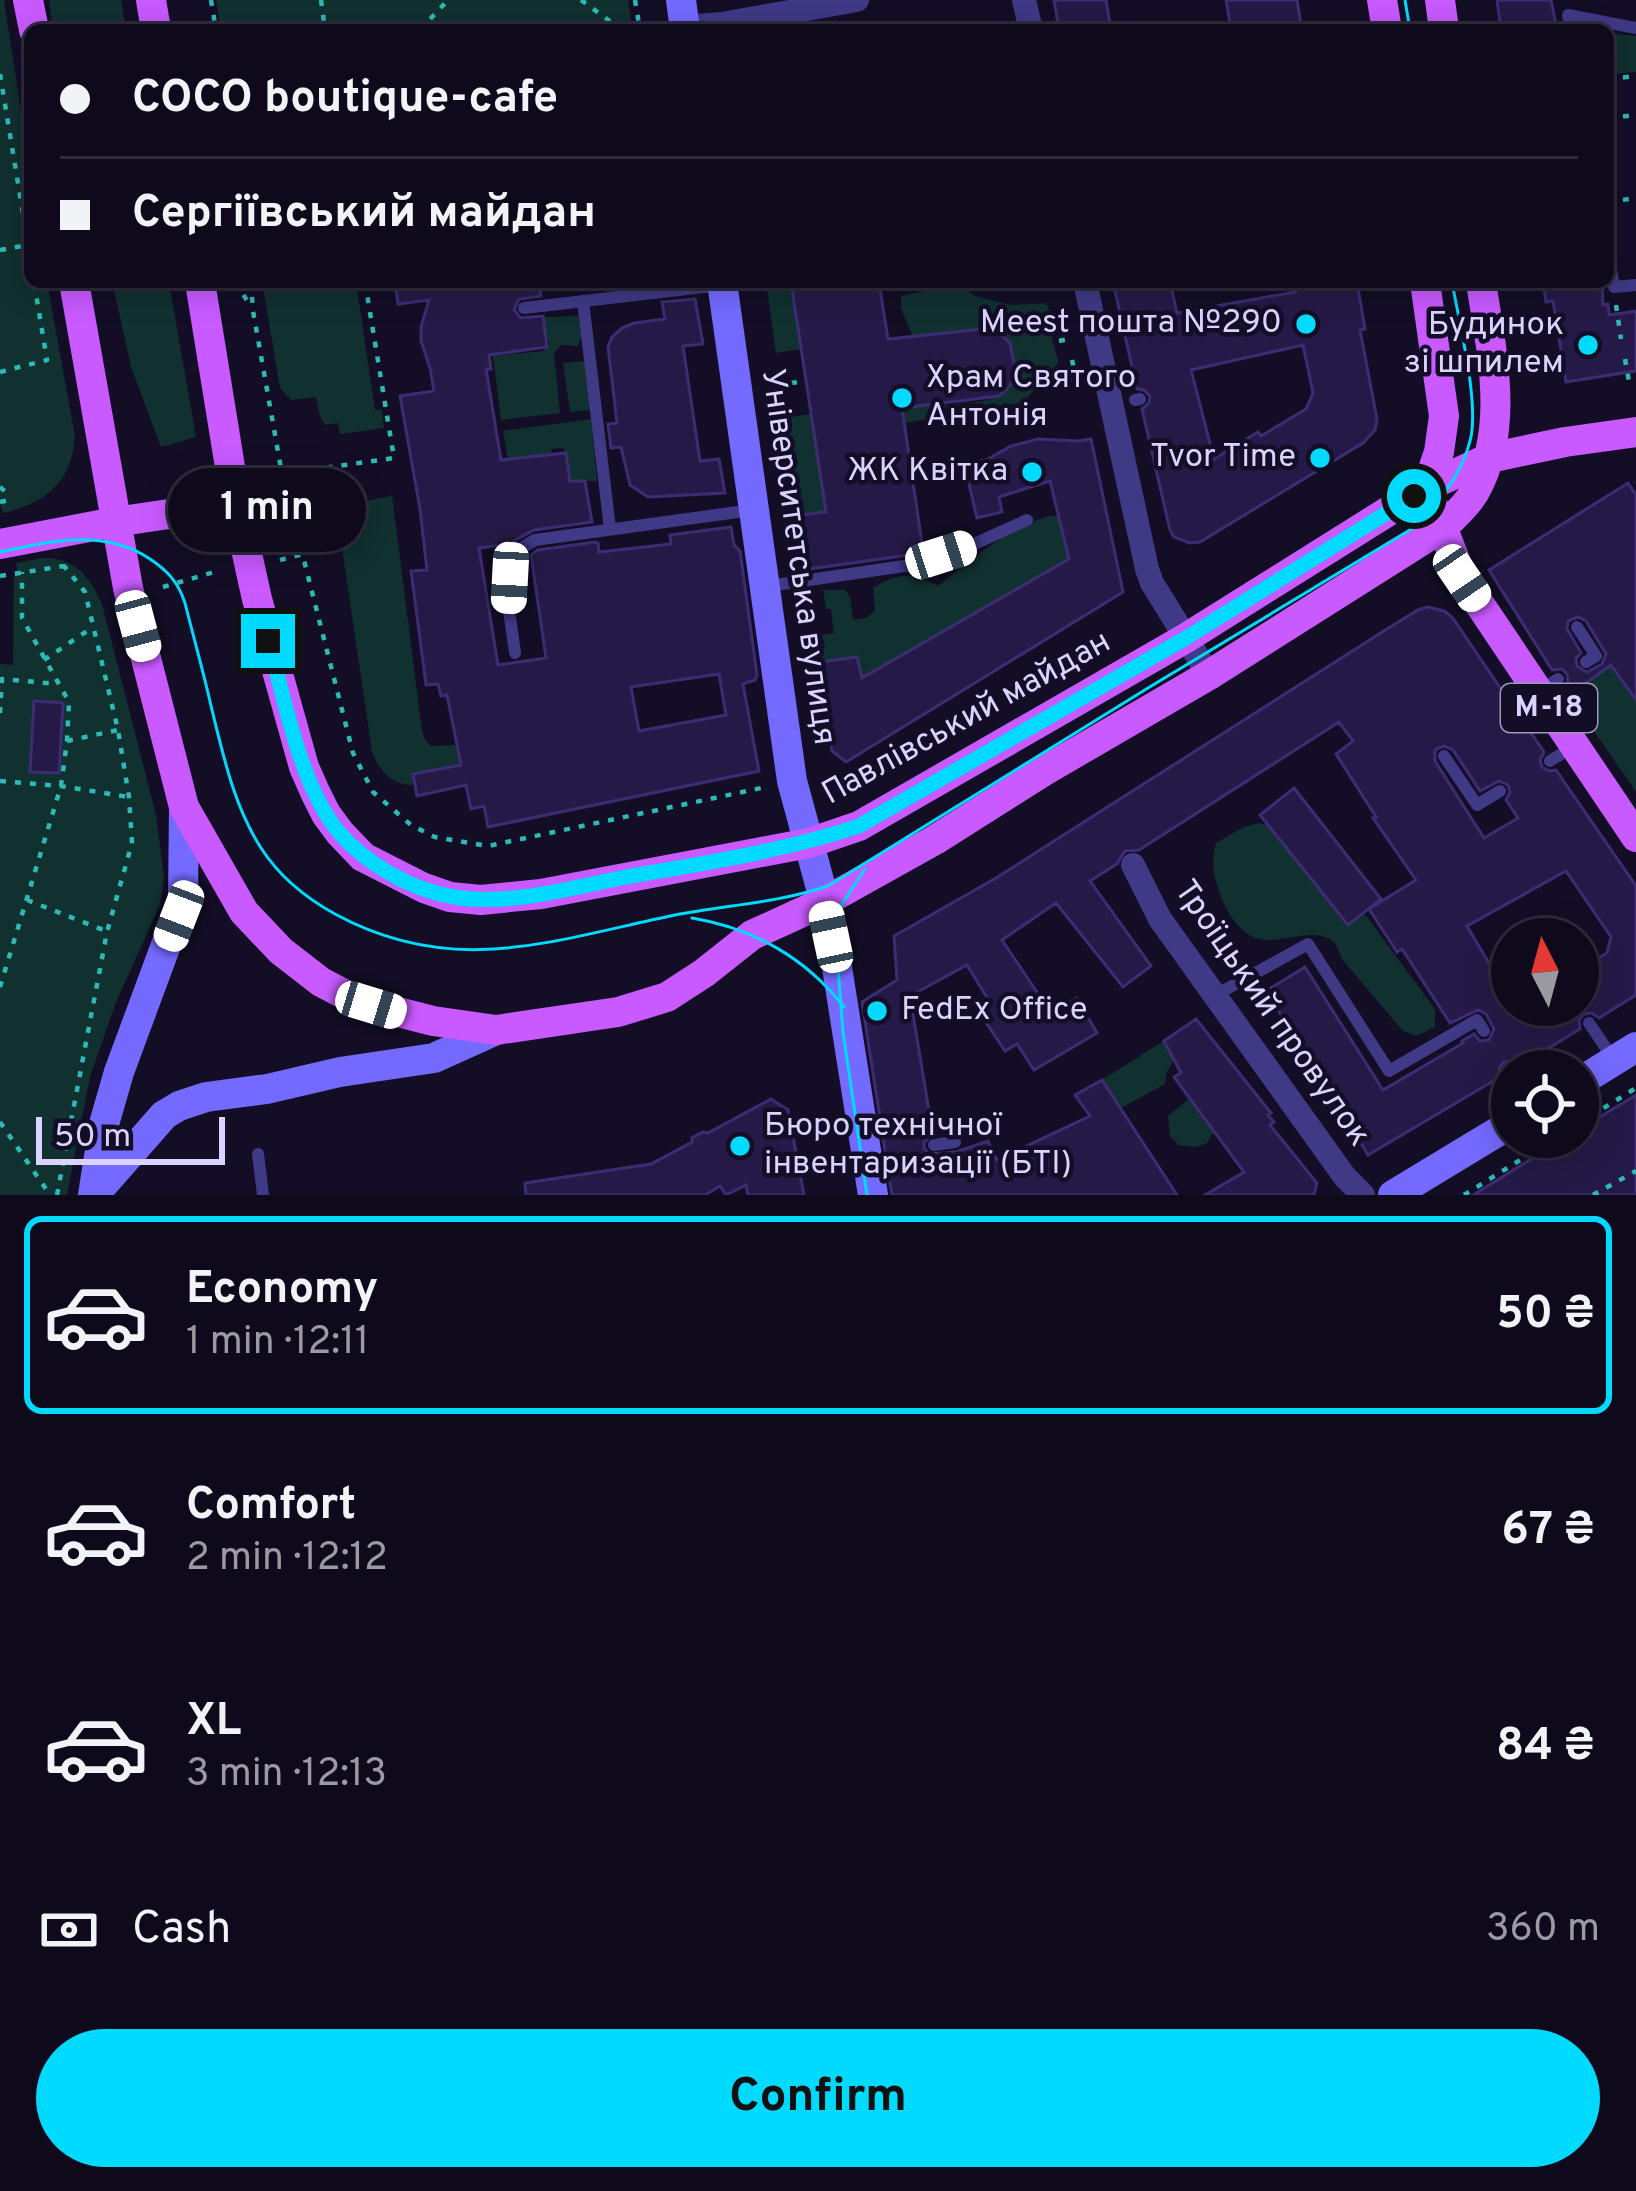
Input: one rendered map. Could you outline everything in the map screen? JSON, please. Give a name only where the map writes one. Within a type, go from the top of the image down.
[{"type":"main road","points":[[75,288],[128,588],[184,806],[244,912],[302,968],[344,994],[434,1022],[496,1030],[618,1012],[667,997],[752,935],[824,902],[935,840],[1443,527],[1473,496],[1489,458],[1496,399],[1482,288]]},
{"type":"main road","points":[[13,558],[116,522],[236,504],[201,288]]},
{"type":"main road","points":[[1426,288],[1444,416],[1427,487],[1443,527]]},
{"type":"main road","name":"Павлівський майдан","points":[[236,504],[256,599],[304,766],[326,814],[363,856],[424,888],[482,900],[542,894],[809,843],[859,826],[1186,638],[1427,487],[1489,458],[1636,432]]},
{"type":"main road","name":"М-18","points":[[1443,527],[1462,578],[1548,686],[1562,754],[1636,838]]},
{"type":"street","points":[[684,19],[722,24],[857,0]]},
{"type":"street","name":"Університетська вулиця","points":[[723,288],[792,781],[824,902],[875,1153],[873,1195]]},
{"type":"street","points":[[1086,288],[1147,569],[1209,675]]},
{"type":"street","points":[[94,1195],[104,1124],[119,1072],[183,899],[184,806]]},
{"type":"street","name":"Троїцький провулок","points":[[1132,865],[1160,919],[1345,1177],[1364,1195]]},
{"type":"street","points":[[94,1195],[164,1115],[179,1106],[206,1097],[434,1058],[496,1030]]},
{"type":"street","points":[[1599,1070],[1625,1054]]},
{"type":"street","points":[[1393,1195],[1491,1136]]},
{"type":"lane","points":[[1570,24],[1568,15],[1636,28]]},
{"type":"lane","points":[[1614,287],[1636,285]]},
{"type":"lane","points":[[524,308],[689,288]]},
{"type":"lane","points":[[583,301],[610,530]]},
{"type":"lane","points":[[515,653],[508,603],[511,554],[535,540],[753,510]]},
{"type":"lane","points":[[764,587],[910,565],[1027,520]]},
{"type":"lane","points":[[1577,627],[1595,656],[1586,662]]},
{"type":"lane","points":[[1444,756],[1478,805],[1500,791]]},
{"type":"lane","points":[[1215,996],[1308,944],[1389,1071],[1477,1020],[1484,1031]]},
{"type":"lane","points":[[1592,1026],[1625,1054]]},
{"type":"lane","points":[[934,1145],[955,1142]]},
{"type":"lane","points":[[258,1154],[263,1195]]},
{"type":"path","points":[[426,24],[448,0]]},
{"type":"path","points":[[581,0],[614,24]]},
{"type":"path","points":[[0,74],[24,221]]},
{"type":"path","points":[[1614,287],[1622,339]]},
{"type":"path","points":[[1,370],[47,360],[35,288]]},
{"type":"path","points":[[240,288],[253,311]]},
{"type":"path","points":[[251,288],[282,474],[353,753],[373,792],[411,825],[435,837],[488,846],[766,787]]},
{"type":"path","points":[[282,474],[394,458],[366,288]]},
{"type":"path","points":[[1062,316],[1064,326]]},
{"type":"path","points":[[1059,341],[1068,339]]},
{"type":"path","points":[[1625,358],[1630,388]]},
{"type":"path","points":[[1054,384],[1080,378],[1072,360]]},
{"type":"path","points":[[791,383],[806,381]]},
{"type":"path","points":[[0,487],[8,496],[0,502]]},
{"type":"path","points":[[280,560],[303,554]]},
{"type":"path","points":[[13,558],[64,563],[86,592],[118,730],[132,843],[106,932],[54,1195]]},
{"type":"path","points":[[0,577],[13,558]]},
{"type":"path","points":[[0,988],[61,786],[68,740],[69,702],[22,618],[13,558]]},
{"type":"path","points":[[163,587],[214,572]]},
{"type":"path","points":[[86,592],[96,590]]},
{"type":"path","points":[[44,660],[93,627]]},
{"type":"path","points":[[0,713],[2,679],[58,684]]},
{"type":"path","points":[[68,740],[118,730]]},
{"type":"path","points":[[0,781],[129,797]]},
{"type":"path","points":[[27,900],[106,932]]},
{"type":"path","points":[[0,941],[14,945]]},
{"type":"path","points":[[1599,1111],[1636,1088]]},
{"type":"path","points":[[0,1122],[54,1195]]},
{"type":"path","points":[[1464,1195],[1523,1158]]},
{"type":"path","points":[[1593,1195],[1636,1171]]},
{"type":"green space","points":[[0,0],[4,0],[24,132],[24,288],[48,288],[75,436],[69,466],[54,488],[32,503],[3,513]]},
{"type":"green space","points":[[49,0],[121,0],[125,24],[52,24]]},
{"type":"green space","points":[[216,0],[628,0],[631,24],[220,24]]},
{"type":"green space","points":[[1636,36],[1636,72],[1614,74],[1614,37]]},
{"type":"green space","points":[[100,288],[170,288],[196,437],[161,447],[131,367],[114,290]]},
{"type":"green space","points":[[263,288],[357,288],[375,410],[382,410],[384,428],[340,434],[338,423],[325,425],[316,397],[291,400],[280,388]]},
{"type":"green space","points":[[767,288],[792,288],[801,349],[776,353]]},
{"type":"green space","points":[[965,288],[975,296],[1011,305],[1045,303],[1055,316],[1055,370],[1024,402],[904,423],[902,408],[989,400],[1005,391],[1013,375],[1011,349],[991,332],[960,330],[913,337],[901,309],[901,296]]},
{"type":"green space","points":[[578,316],[583,330],[578,346],[561,345],[554,353],[560,413],[501,420],[493,356],[543,351],[549,344],[542,317]]},
{"type":"green space","points":[[586,361],[592,410],[570,412],[563,363]]},
{"type":"green space","points":[[811,414],[826,512],[800,515],[785,418]]},
{"type":"green space","points":[[591,419],[597,481],[570,481],[564,448],[551,449],[553,461],[508,459],[503,431]]},
{"type":"green space","points":[[392,496],[422,730],[431,746],[457,745],[461,765],[414,774],[415,785],[388,776],[372,752],[340,534],[341,517],[355,514],[353,503]]},
{"type":"green space","points":[[1049,516],[1061,516],[1069,559],[862,678],[857,657],[820,663],[825,647],[822,635],[834,633],[823,590],[845,590],[853,620],[866,618],[875,611],[873,588],[906,576],[938,586],[1004,537]]},
{"type":"green space","points":[[43,558],[64,561],[80,570],[102,604],[156,815],[164,878],[160,905],[116,1002],[90,1077],[67,1195],[0,1195],[0,664],[13,665],[16,563]]},
{"type":"green space","points":[[1611,665],[1636,680],[1636,792],[1569,695]]},
{"type":"green space","points":[[1259,823],[1276,827],[1368,918],[1435,1009],[1435,1027],[1416,1036],[1403,1031],[1328,938],[1259,939],[1236,924],[1215,878],[1216,843]]},
{"type":"green space","points":[[1168,1038],[1166,1045],[1174,1060],[1165,1084],[1121,1108],[1102,1080]]},
{"type":"green space","points":[[1190,1098],[1214,1131],[1207,1143],[1197,1147],[1178,1145],[1170,1136],[1168,1116]]},
{"type":"building","points":[[1054,0],[1106,0],[1110,24],[1058,24]]},
{"type":"building","points":[[1226,0],[1297,0],[1301,24],[1230,24]]},
{"type":"building","points":[[1497,0],[1551,0],[1556,24],[1500,24]]},
{"type":"building","points":[[396,288],[540,288],[541,296],[519,299],[514,310],[521,318],[543,316],[547,347],[489,355],[491,369],[486,369],[501,460],[566,453],[570,481],[585,481],[592,522],[534,530],[508,544],[479,548],[498,665],[546,658],[531,555],[538,550],[595,542],[599,552],[671,544],[670,535],[731,527],[740,551],[757,675],[743,684],[759,771],[488,827],[484,806],[471,809],[466,785],[417,796],[413,774],[461,765],[447,695],[441,696],[438,684],[426,685],[411,571],[427,570],[400,396],[434,391],[421,341],[429,300],[398,304]],"holes":[[[719,674],[726,715],[639,731],[631,687]]]},
{"type":"building","name":"Храм Святого Антонія","points":[[792,288],[880,288],[888,339],[983,329],[1010,343],[1013,378],[999,396],[902,408],[923,550],[809,569],[800,515],[826,512]]},
{"type":"building","points":[[1114,288],[1171,288],[1177,313],[1295,292],[1294,288],[1358,288],[1375,430],[1363,443],[1200,542],[1174,537],[1170,530],[1142,409],[1150,396],[1137,389]],"holes":[[[1303,345],[1313,393],[1306,409],[1214,459],[1191,370]]]},
{"type":"building","points":[[1544,288],[1602,288],[1609,315],[1636,311],[1636,371],[1566,382],[1553,301],[1546,302]]},
{"type":"building","points":[[695,299],[703,344],[683,346],[700,461],[719,459],[725,493],[648,497],[630,485],[621,447],[611,448],[608,424],[617,423],[608,347],[622,328],[665,319],[662,302]]},
{"type":"building","points":[[1038,439],[1091,439],[1123,592],[846,762],[832,751],[830,737],[824,738],[817,684],[823,682],[820,662],[857,657],[862,678],[1069,559],[1050,481],[999,497],[1002,512],[977,518],[964,464]]},
{"type":"building","points":[[1628,483],[1636,495],[1636,700],[1611,665],[1569,695],[1564,688],[1567,674],[1552,670],[1489,570]],"holes":[[[1578,617],[1586,621],[1606,654],[1602,664],[1587,672],[1577,666],[1581,653],[1567,629],[1568,621]]]},
{"type":"building","points":[[1428,607],[1452,617],[1544,752],[1542,767],[1556,770],[1636,886],[1636,995],[1599,1018],[1599,958],[1607,953],[1611,937],[1566,871],[1467,926],[1491,967],[1491,1023],[1478,1010],[1450,1023],[1402,949],[1397,952],[1369,909],[1416,880],[1336,754],[1353,741],[1339,722],[1139,850],[1125,851],[1117,864],[1090,881],[1151,966],[1123,987],[1056,903],[1002,940],[1051,1013],[1077,998],[1097,1033],[1034,1070],[1017,1044],[1005,1051],[979,1012],[991,1004],[967,965],[910,996],[933,1135],[924,1142],[929,1154],[956,1152],[988,1141],[997,1160],[1090,1116],[1075,1095],[1102,1080],[1177,1195],[892,1195],[862,1002],[897,980],[894,936],[996,878]],"holes":[[[1444,746],[1453,750],[1480,791],[1499,781],[1508,785],[1506,800],[1518,818],[1484,838],[1435,761],[1435,750]]]},
{"type":"building","points":[[34,701],[63,703],[59,773],[30,772]]},
{"type":"building","points":[[1294,788],[1381,899],[1348,925],[1260,815]]},
{"type":"building","points":[[1305,967],[1383,1090],[1474,1034],[1480,1041],[1489,1040],[1494,1029],[1580,1029],[1545,1050],[1491,1050],[1491,1082],[1368,1155],[1266,991]]},
{"type":"building","points":[[1196,1019],[1271,1113],[1274,1122],[1270,1125],[1317,1183],[1314,1195],[1205,1195],[1244,1172],[1174,1077],[1181,1073],[1164,1041]]},
{"type":"building","points":[[1636,1095],[1636,1195],[1473,1195],[1533,1158],[1599,1158],[1599,1117]]},
{"type":"building","name":"Бюро технічної інвентаризації (БТІ)","points":[[771,1099],[788,1110],[804,1195],[748,1195],[746,1185],[726,1195],[720,1186],[705,1195],[526,1195],[525,1183],[651,1164]]},
{"type":"tram line","points":[[1405,0],[1409,24]]},
{"type":"tram line","points":[[0,552],[58,541],[96,540],[133,549],[172,578],[185,603],[226,764],[244,815],[276,868],[314,901],[379,934],[421,945],[463,949],[545,943],[828,886],[1423,522],[1451,484],[1470,441],[1472,406],[1453,288]]},
{"type":"tram line","points":[[865,869],[842,904],[836,940],[843,1032],[867,1195]]},
{"type":"tram line","points":[[692,918],[736,929],[777,948],[813,974],[844,1007]]},
{"type":"place","name":"Meest пошта №290","points":[[1306,324]]},
{"type":"place","name":"Будинок зі шпилем","points":[[1588,345]]},
{"type":"place","name":"Храм Святого Антонія","points":[[902,398]]},
{"type":"place","name":"Tvor Time","points":[[1320,458]]},
{"type":"place","name":"ЖК Квітка","points":[[1032,472]]},
{"type":"place","name":"FedEx Office","points":[[877,1011]]},
{"type":"place","name":"Бюро технічної інвентаризації (БТІ)","points":[[740,1146]]},
{"type":"route","points":[[268,641],[315,792],[340,833],[363,856],[450,897],[482,900],[542,894],[809,843],[859,826],[1186,638],[1414,496]]}]
